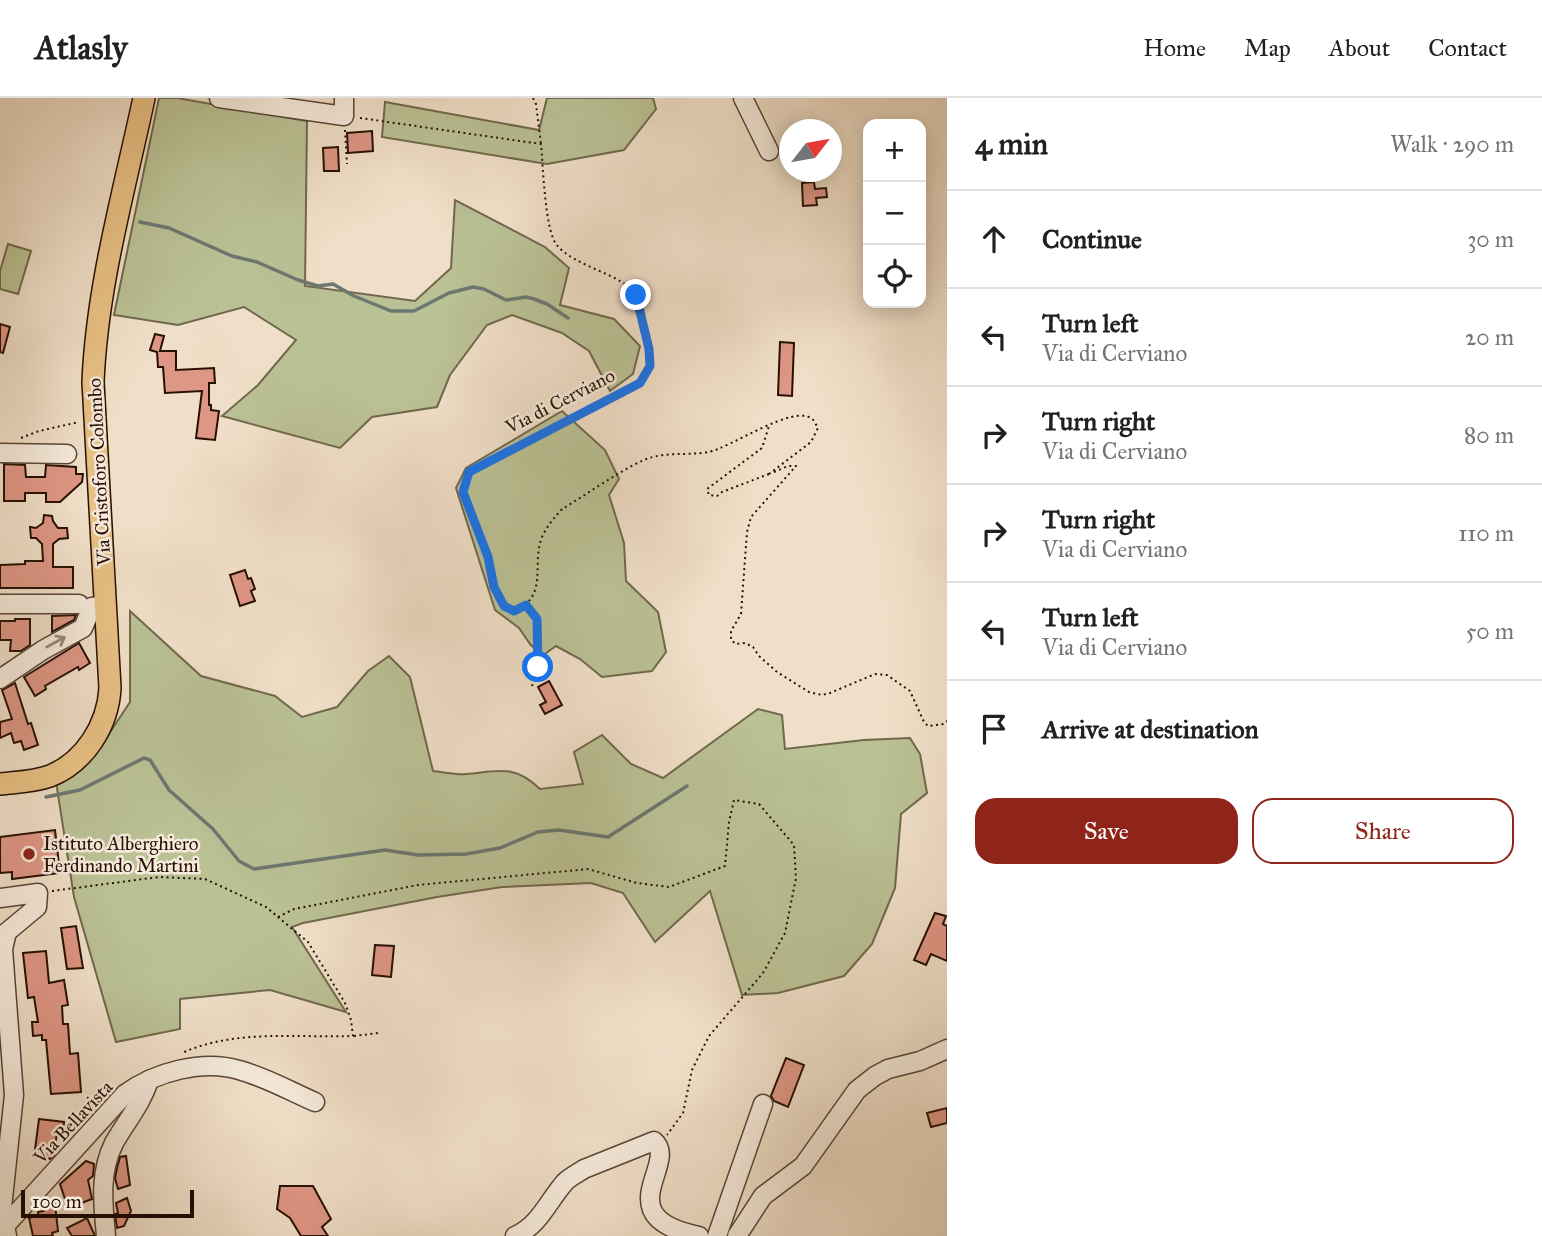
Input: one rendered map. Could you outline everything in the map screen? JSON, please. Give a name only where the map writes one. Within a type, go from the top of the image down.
[{"type":"main road","name":"Via Cristoforo Colombo","points":[[0,784],[40,779],[62,769],[84,751],[98,732],[109,699],[93,383],[95,345],[101,297],[145,98]]},
{"type":"street","points":[[219,98],[344,107]]},
{"type":"street","points":[[744,98],[769,151]]},
{"type":"street","points":[[1,453],[66,454]]},
{"type":"street","points":[[0,604],[79,604]]},
{"type":"street","points":[[0,679],[43,650],[83,628],[92,607],[105,605]]},
{"type":"street","points":[[0,898],[38,893],[37,907],[6,932],[3,949],[14,1095],[2,1208],[6,1231]]},
{"type":"street","points":[[728,1236],[763,1196],[803,1166],[857,1090],[888,1069],[920,1061],[947,1049]]},
{"type":"street","name":"Via Bellavista","points":[[6,1231],[125,1094],[149,1080],[172,1072],[217,1066],[239,1070],[315,1102]]},
{"type":"street","points":[[106,1236],[103,1193],[105,1170],[113,1145],[146,1091],[149,1080]]},
{"type":"street","points":[[728,1236],[763,1104]]},
{"type":"street","points":[[514,1236],[524,1232],[540,1217],[573,1175],[649,1141],[659,1145],[662,1153],[650,1190],[649,1201],[656,1217],[676,1231],[699,1236]]},
{"type":"path","points":[[346,164],[344,107],[541,144],[533,98]]},
{"type":"path","name":"Via di Cerviano","points":[[526,605],[514,611],[504,606],[494,587],[488,557],[463,492],[469,472],[640,383],[650,366],[649,349],[636,295],[628,285],[572,258],[556,244],[550,227],[541,144]]},
{"type":"path","points":[[531,685],[538,667],[537,619],[526,605],[534,597],[541,539],[551,521],[562,509],[645,460],[669,454],[707,452],[726,447],[769,424],[806,416],[812,419],[817,428],[811,442],[769,474]]},
{"type":"path","points":[[1,453],[10,443],[25,436],[78,422]]},
{"type":"path","points":[[769,424],[762,448],[707,489],[709,495],[717,496],[788,466],[796,466],[751,517],[747,532],[741,614],[732,631],[731,640],[736,644],[745,642],[753,646],[759,656],[777,672],[809,692],[822,695],[875,674],[887,675],[910,691],[928,726],[947,721]]},
{"type":"path","points":[[278,917],[294,909],[418,885],[588,869],[637,883],[669,887],[725,866],[734,800],[759,804],[794,845],[796,878],[785,933],[763,973],[709,1035],[692,1070],[683,1113],[659,1145]]},
{"type":"path","points":[[38,893],[159,877],[205,879],[266,907],[308,942],[345,1003],[353,1036]]},
{"type":"path","points":[[173,1059],[201,1045],[258,1036],[353,1036],[378,1033]]},
{"type":"green space","points":[[159,98],[177,98],[307,121],[305,286],[415,301],[451,268],[455,200],[545,247],[569,268],[560,305],[614,319],[640,346],[633,374],[610,391],[589,351],[562,333],[512,315],[487,325],[450,375],[437,407],[372,417],[340,448],[222,416],[258,385],[296,340],[244,307],[178,325],[114,315]]},
{"type":"green space","points":[[547,98],[653,98],[656,109],[624,150],[547,164],[382,137],[385,102],[539,130]]},
{"type":"green space","points":[[8,244],[31,251],[18,294],[0,289],[0,271]]},
{"type":"green space","points":[[562,411],[605,450],[619,479],[609,495],[624,543],[626,581],[658,612],[666,652],[652,671],[602,677],[580,659],[556,646],[542,656],[519,628],[495,610],[456,488],[466,468]]},
{"type":"green space","points":[[130,611],[201,676],[275,696],[302,717],[337,707],[368,671],[389,656],[410,677],[433,771],[463,774],[514,772],[540,789],[583,784],[574,752],[602,735],[631,764],[663,778],[758,709],[782,715],[785,749],[910,738],[920,754],[927,793],[901,814],[895,888],[872,944],[844,976],[778,993],[742,995],[710,891],[655,942],[623,893],[591,883],[502,887],[437,897],[292,927],[346,1012],[270,990],[180,999],[180,1029],[116,1042],[74,897],[56,782],[101,746],[130,702]]},
{"type":"building","points":[[372,131],[373,151],[348,153],[347,133]]},
{"type":"building","points":[[338,147],[339,171],[324,171],[323,148]]},
{"type":"building","points":[[814,182],[815,189],[826,188],[827,197],[816,198],[817,205],[803,206],[802,183]]},
{"type":"building","points":[[0,324],[10,327],[3,353],[0,352]]},
{"type":"building","points":[[155,334],[164,336],[160,351],[176,351],[176,370],[214,368],[215,383],[209,383],[209,405],[211,410],[219,411],[215,440],[196,438],[202,391],[165,393],[163,367],[158,367],[157,352],[150,350]]},
{"type":"building","points":[[780,342],[794,343],[792,396],[778,395]]},
{"type":"building","points":[[4,464],[25,465],[26,477],[45,477],[46,465],[76,467],[76,474],[83,474],[82,482],[60,502],[46,502],[46,493],[25,493],[25,501],[4,501]]},
{"type":"building","points":[[44,515],[52,516],[58,528],[67,528],[68,538],[59,539],[53,544],[53,567],[73,567],[73,588],[0,588],[0,565],[43,561],[42,544],[36,538],[31,538],[30,527],[36,528],[43,523]]},
{"type":"building","points":[[245,570],[255,589],[251,591],[255,601],[240,606],[230,575]]},
{"type":"building","points":[[76,615],[74,620],[52,632],[52,616]]},
{"type":"building","points":[[30,619],[30,645],[21,651],[10,651],[11,640],[0,640],[0,621]]},
{"type":"building","points":[[79,643],[90,663],[45,686],[46,689],[35,696],[24,677]]},
{"type":"building","points":[[549,681],[562,705],[545,714],[540,705],[546,702],[538,687]]},
{"type":"building","points":[[15,683],[38,745],[24,750],[21,741],[14,743],[11,733],[0,738],[0,722],[12,719],[2,690]]},
{"type":"building","name":"Istituto Alberghiero Ferdinando Martini","points":[[55,830],[60,873],[12,879],[12,872],[0,873],[0,837]]},
{"type":"building","points":[[935,913],[946,916],[943,924],[947,926],[947,961],[931,954],[926,965],[914,960]]},
{"type":"building","points":[[76,926],[83,968],[67,969],[61,928]]},
{"type":"building","points":[[375,945],[394,946],[391,977],[372,975]]},
{"type":"building","points":[[46,951],[49,983],[64,980],[68,1005],[62,1006],[63,1024],[68,1024],[70,1054],[78,1053],[81,1092],[51,1094],[46,1040],[42,1040],[42,1035],[33,1036],[32,1022],[38,1022],[34,997],[28,998],[23,953]]},
{"type":"building","points":[[786,1058],[804,1065],[788,1107],[774,1101],[771,1096]]},
{"type":"building","points":[[947,1108],[947,1123],[931,1127],[927,1113]]},
{"type":"building","points":[[39,1119],[64,1122],[63,1133],[57,1132],[54,1155],[50,1159],[34,1157]]},
{"type":"building","points":[[126,1156],[130,1185],[118,1189],[115,1178],[117,1168],[120,1157]]},
{"type":"building","points":[[86,1161],[94,1164],[93,1176],[88,1180],[92,1199],[68,1208],[60,1184]]},
{"type":"building","points":[[280,1186],[313,1186],[331,1219],[322,1227],[328,1236],[301,1236],[290,1218],[277,1209]]},
{"type":"building","points":[[127,1198],[131,1211],[124,1226],[117,1228],[116,1203]]},
{"type":"building","points":[[55,1204],[58,1231],[52,1233],[53,1236],[33,1236],[29,1218],[38,1216],[38,1212],[44,1211],[44,1207]]},
{"type":"building","points":[[87,1218],[95,1236],[72,1236],[67,1228]]},
{"type":"waterway","points":[[140,222],[169,228],[232,256],[257,262],[298,280],[318,286],[333,284],[391,311],[414,311],[449,293],[473,287],[484,289],[506,300],[526,297],[534,299],[568,318]]},
{"type":"waterway","points":[[46,797],[80,790],[144,758],[150,760],[169,790],[213,829],[239,861],[254,869],[385,850],[418,855],[466,854],[500,848],[538,832],[559,830],[608,837],[687,786]]},
{"type":"place","name":"Istituto Alberghiero Ferdinando Martini","points":[[29,854]]},
{"type":"route","points":[[538,667],[537,619],[526,605],[514,611],[504,606],[494,587],[488,557],[463,492],[469,472],[640,383],[650,366],[649,349],[636,295]]}]
